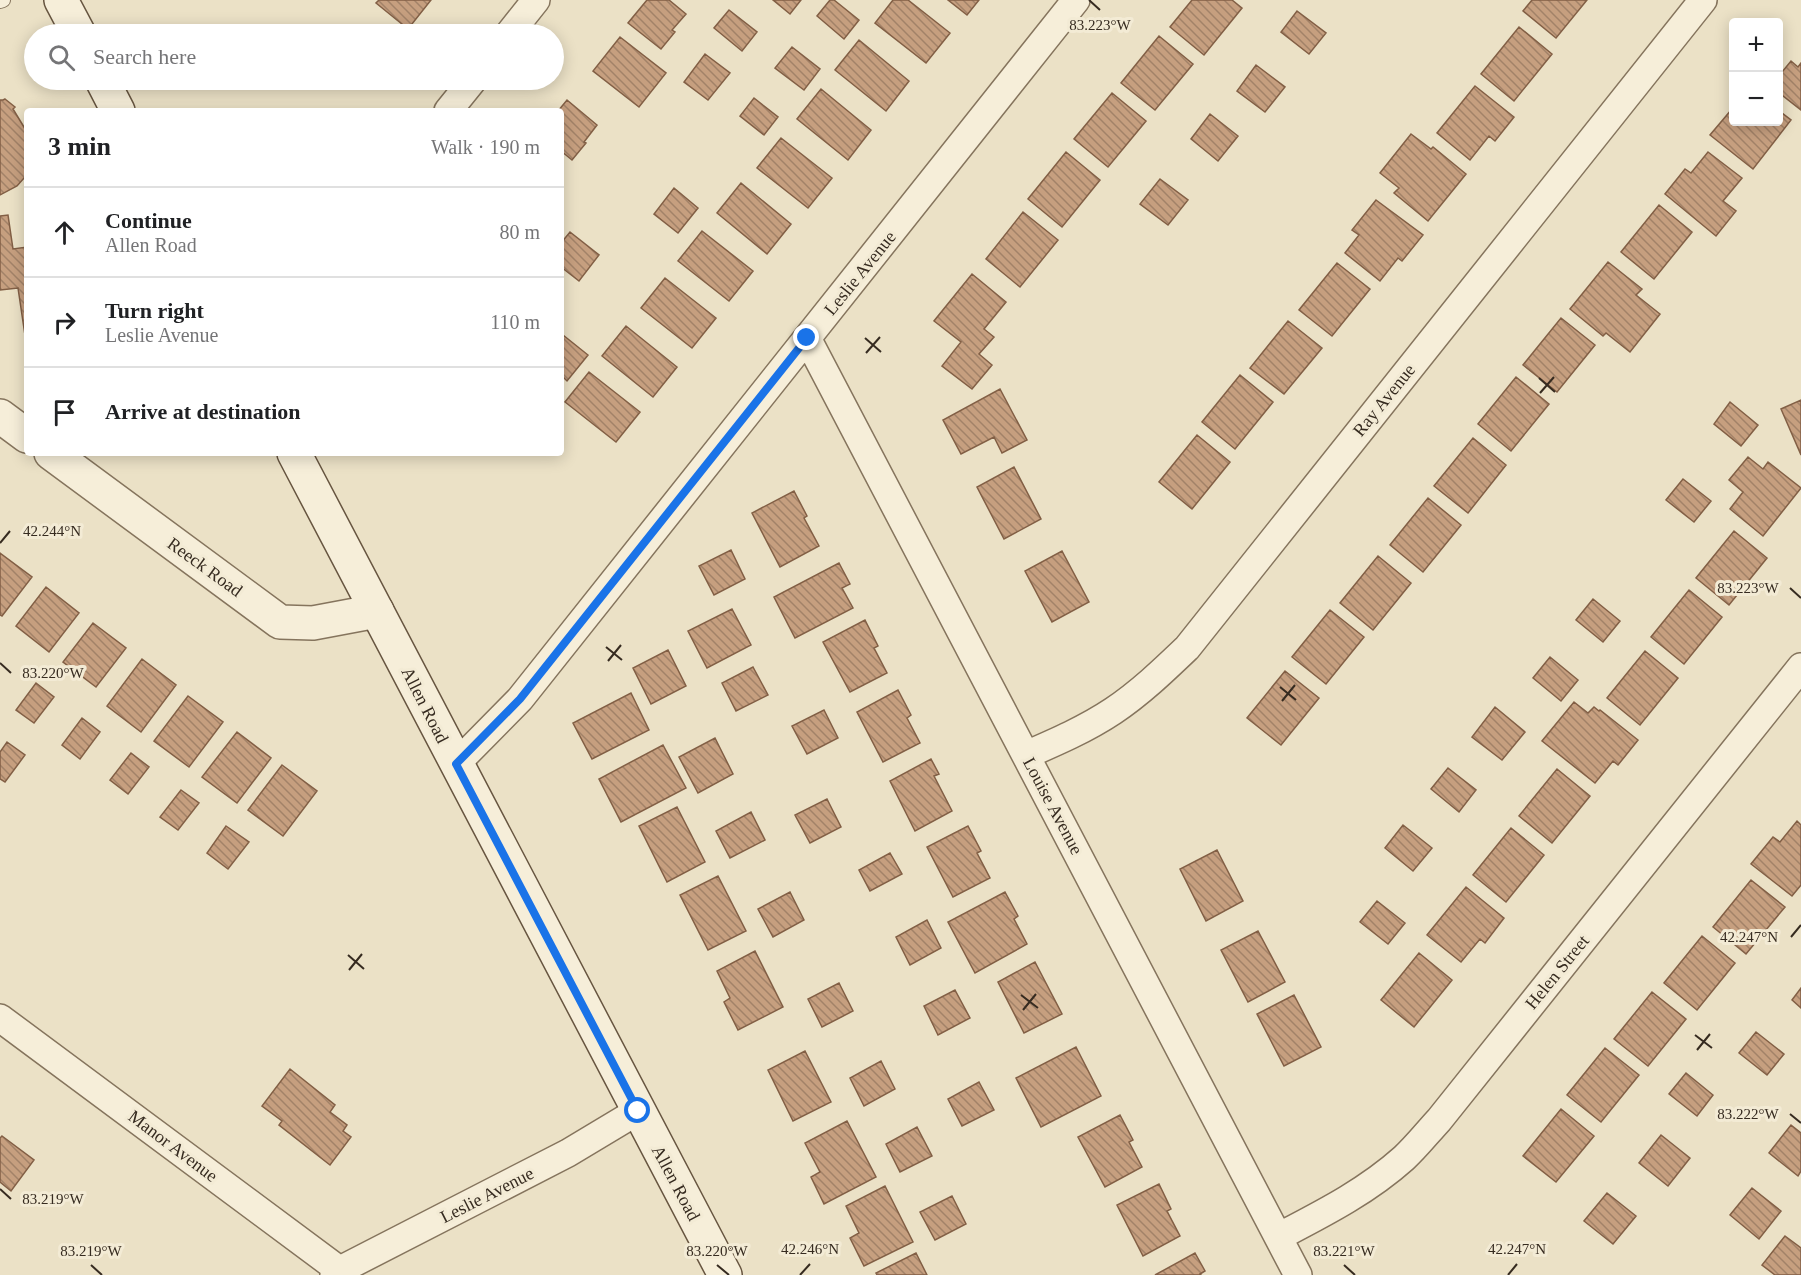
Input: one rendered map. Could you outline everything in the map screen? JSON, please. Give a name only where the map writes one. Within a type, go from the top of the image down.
[{"type":"main road","points":[[107,90],[116,108]]},
{"type":"main road","points":[[0,416],[24,434]]},
{"type":"main road","name":"Reeck Road","points":[[55,456],[280,622],[313,623],[377,611]]},
{"type":"main road","name":"Allen Road","points":[[296,456],[725,1275]]},
{"type":"street","points":[[517,24],[536,0]]},
{"type":"street","name":"Leslie Avenue","points":[[456,764],[520,699],[1077,0]]},
{"type":"street","name":"Ray Avenue","points":[[1026,754],[1069,736],[1112,712],[1151,682],[1187,648],[1703,0]]},
{"type":"street","points":[[450,108],[465,90]]},
{"type":"street","name":"Louise Avenue","points":[[807,338],[1298,1275]]},
{"type":"street","name":"Helen Street","points":[[1278,1237],[1348,1200],[1404,1158],[1438,1120],[1801,667]]},
{"type":"street","name":"Manor Avenue","points":[[0,1018],[340,1273]]},
{"type":"street","name":"Leslie Avenue","points":[[340,1273],[568,1153],[638,1111]]},
{"type":"building","points":[[379,0],[431,0],[412,24],[402,24],[376,3]]},
{"type":"building","points":[[647,0],[669,0],[686,14],[672,30],[675,32],[661,49],[628,23]]},
{"type":"building","points":[[773,0],[801,0],[790,14]]},
{"type":"building","points":[[830,0],[834,0],[859,20],[844,39],[817,16]]},
{"type":"building","points":[[893,0],[908,0],[950,33],[926,63],[875,23]]},
{"type":"building","points":[[948,0],[979,0],[967,15]]},
{"type":"building","points":[[1192,0],[1232,0],[1242,8],[1204,55],[1170,27]]},
{"type":"building","points":[[1532,0],[1587,0],[1556,38],[1523,11]]},
{"type":"building","points":[[729,10],[757,32],[742,51],[714,28]]},
{"type":"building","points":[[1297,11],[1326,33],[1309,54],[1281,32]]},
{"type":"building","points":[[1519,27],[1552,54],[1514,101],[1481,74]]},
{"type":"building","points":[[1159,36],[1193,64],[1155,110],[1121,83]]},
{"type":"building","points":[[620,37],[666,73],[639,107],[593,71]]},
{"type":"building","points":[[859,40],[909,81],[886,111],[835,70]]},
{"type":"building","points":[[792,47],[820,69],[804,90],[775,68]]},
{"type":"building","points":[[705,54],[730,73],[708,100],[684,82]]},
{"type":"building","points":[[1791,61],[1798,67],[1801,63],[1801,110],[1783,96],[1783,71]]},
{"type":"building","points":[[1256,65],[1285,87],[1265,112],[1237,91]]},
{"type":"building","points":[[1475,86],[1514,117],[1495,141],[1489,136],[1470,160],[1437,133]]},
{"type":"building","points":[[821,89],[871,130],[848,160],[797,119]]},
{"type":"building","points":[[1112,93],[1146,121],[1108,167],[1074,139]]},
{"type":"building","points":[[754,98],[778,117],[764,135],[740,116]]},
{"type":"building","points":[[5,99],[15,107],[13,109],[24,127],[24,178],[17,186],[0,195],[0,100]]},
{"type":"building","points":[[567,100],[597,125],[572,160],[564,153],[564,108],[560,108]]},
{"type":"building","points":[[1729,113],[1729,126],[1783,126],[1783,114],[1791,120],[1753,169],[1710,135]]},
{"type":"building","points":[[1210,114],[1238,136],[1218,161],[1191,139]]},
{"type":"building","points":[[1411,134],[1431,149],[1433,147],[1466,174],[1428,221],[1394,193],[1399,188],[1380,173]]},
{"type":"building","points":[[781,138],[832,178],[808,208],[757,168]]},
{"type":"building","points":[[1066,152],[1100,180],[1062,227],[1028,199]]},
{"type":"building","points":[[1708,152],[1742,178],[1723,201],[1736,211],[1716,236],[1665,194],[1685,169],[1691,173]]},
{"type":"building","points":[[1160,179],[1188,200],[1168,225],[1140,204]]},
{"type":"building","points":[[741,183],[791,224],[767,254],[717,213]]},
{"type":"building","points":[[674,188],[698,208],[678,233],[654,214]]},
{"type":"building","points":[[1376,200],[1423,235],[1402,261],[1398,258],[1380,281],[1345,253],[1359,235],[1352,230]]},
{"type":"building","points":[[1659,205],[1692,232],[1654,279],[1621,252]]},
{"type":"building","points":[[1023,212],[1058,240],[1020,287],[986,259]]},
{"type":"building","points":[[8,215],[13,249],[24,247],[24,329],[18,288],[0,290],[0,216]]},
{"type":"building","points":[[702,231],[753,271],[729,301],[678,261]]},
{"type":"building","points":[[570,232],[599,255],[579,281],[564,269],[564,239]]},
{"type":"building","points":[[1608,262],[1642,289],[1636,295],[1660,314],[1630,352],[1606,333],[1603,336],[1570,309]]},
{"type":"building","points":[[1337,263],[1370,289],[1332,336],[1299,310]]},
{"type":"building","points":[[972,274],[1006,302],[984,329],[994,337],[979,354],[992,365],[972,389],[942,366],[961,342],[934,321]]},
{"type":"building","points":[[665,278],[716,318],[692,348],[641,308]]},
{"type":"building","points":[[1561,318],[1595,345],[1557,392],[1523,365]]},
{"type":"building","points":[[1288,321],[1322,348],[1284,394],[1250,368]]},
{"type":"building","points":[[626,326],[677,367],[653,397],[602,356]]},
{"type":"building","points":[[564,336],[588,355],[567,381],[564,378]]},
{"type":"building","points":[[589,372],[640,412],[616,442],[565,402]]},
{"type":"building","points":[[1240,375],[1273,402],[1235,449],[1202,422]]},
{"type":"building","points":[[1516,377],[1549,404],[1511,451],[1478,424]]},
{"type":"building","points":[[1000,389],[1027,440],[1002,453],[994,437],[961,454],[943,420]]},
{"type":"building","points":[[1801,400],[1801,455],[1781,409]]},
{"type":"building","points":[[1730,402],[1758,425],[1741,446],[1714,424]]},
{"type":"building","points":[[1197,435],[1230,462],[1192,509],[1159,482]]},
{"type":"building","points":[[1473,438],[1506,465],[1468,513],[1434,486]]},
{"type":"building","points":[[1748,457],[1763,469],[1768,462],[1801,488],[1763,536],[1730,509],[1743,492],[1729,480]]},
{"type":"building","points":[[1014,467],[1041,519],[1004,539],[977,487]]},
{"type":"building","points":[[1683,479],[1711,501],[1694,522],[1666,500]]},
{"type":"building","points":[[794,491],[807,516],[804,518],[819,546],[780,567],[752,513]]},
{"type":"building","points":[[1428,498],[1461,525],[1423,572],[1390,545]]},
{"type":"building","points":[[1734,531],[1767,558],[1729,605],[1696,578]]},
{"type":"building","points":[[731,550],[745,579],[714,595],[699,566]]},
{"type":"building","points":[[1062,551],[1089,602],[1052,622],[1025,571]]},
{"type":"building","points":[[0,553],[32,577],[2,616],[0,615]]},
{"type":"building","points":[[1378,556],[1411,583],[1373,630],[1340,603]]},
{"type":"building","points":[[839,563],[850,584],[842,588],[853,608],[795,638],[774,597]]},
{"type":"building","points":[[46,587],[79,613],[49,652],[16,626]]},
{"type":"building","points":[[1689,590],[1722,617],[1684,664],[1651,637]]},
{"type":"building","points":[[1593,599],[1620,621],[1603,642],[1576,620]]},
{"type":"building","points":[[732,609],[751,645],[707,668],[688,631]]},
{"type":"building","points":[[1330,610],[1364,637],[1326,684],[1292,657]]},
{"type":"building","points":[[865,620],[878,646],[874,648],[887,673],[850,692],[823,642]]},
{"type":"building","points":[[93,623],[126,648],[96,687],[63,662]]},
{"type":"building","points":[[668,650],[686,686],[651,704],[633,668]]},
{"type":"building","points":[[1645,651],[1678,678],[1640,725],[1607,698]]},
{"type":"building","points":[[1550,657],[1578,680],[1561,701],[1533,678]]},
{"type":"building","points":[[142,659],[176,685],[141,732],[107,706]]},
{"type":"building","points":[[753,667],[768,695],[736,711],[722,683]]},
{"type":"building","points":[[1285,671],[1319,698],[1281,745],[1247,718]]},
{"type":"building","points":[[36,683],[54,697],[34,723],[16,710]]},
{"type":"building","points":[[898,690],[911,715],[907,718],[920,743],[883,762],[857,712]]},
{"type":"building","points":[[631,693],[649,730],[592,759],[573,723]]},
{"type":"building","points":[[188,696],[223,722],[189,767],[154,741]]},
{"type":"building","points":[[1574,702],[1588,713],[1594,707],[1600,710],[1638,740],[1618,765],[1613,761],[1595,783],[1542,741]]},
{"type":"building","points":[[1495,707],[1525,732],[1502,760],[1472,737]]},
{"type":"building","points":[[824,710],[838,738],[807,754],[792,726]]},
{"type":"building","points":[[82,718],[100,732],[80,759],[62,745]]},
{"type":"building","points":[[237,732],[271,758],[237,803],[202,777]]},
{"type":"building","points":[[715,738],[733,774],[698,793],[679,757]]},
{"type":"building","points":[[7,742],[25,755],[5,782],[0,779],[0,752]]},
{"type":"building","points":[[663,745],[686,788],[621,822],[599,779]]},
{"type":"building","points":[[131,753],[149,767],[128,794],[110,780]]},
{"type":"building","points":[[931,759],[939,774],[934,776],[952,811],[915,831],[890,781]]},
{"type":"building","points":[[282,765],[317,791],[283,836],[248,810]]},
{"type":"building","points":[[1448,768],[1476,790],[1459,812],[1431,789]]},
{"type":"building","points":[[1557,769],[1590,796],[1552,843],[1519,816]]},
{"type":"building","points":[[181,790],[199,803],[178,830],[160,817]]},
{"type":"building","points":[[827,799],[841,827],[810,843],[795,815]]},
{"type":"building","points":[[677,807],[705,862],[667,882],[639,826]]},
{"type":"building","points":[[751,812],[765,840],[730,858],[716,831]]},
{"type":"building","points":[[1797,821],[1801,825],[1801,885],[1792,896],[1751,864],[1773,837],[1780,842]]},
{"type":"building","points":[[1403,825],[1432,848],[1413,871],[1385,848]]},
{"type":"building","points":[[226,826],[249,842],[228,869],[207,853]]},
{"type":"building","points":[[968,826],[981,851],[977,853],[990,878],[953,897],[927,847]]},
{"type":"building","points":[[1511,828],[1544,855],[1506,902],[1473,875]]},
{"type":"building","points":[[1217,850],[1243,901],[1206,921],[1180,869]]},
{"type":"building","points":[[890,853],[902,874],[870,891],[859,870]]},
{"type":"building","points":[[718,876],[746,931],[708,950],[680,895]]},
{"type":"building","points":[[1751,880],[1785,907],[1746,954],[1713,927]]},
{"type":"building","points":[[1466,887],[1504,918],[1485,943],[1480,939],[1461,962],[1427,935]]},
{"type":"building","points":[[790,892],[804,920],[773,937],[758,909]]},
{"type":"building","points":[[1005,892],[1018,916],[1014,919],[1027,944],[975,973],[948,922]]},
{"type":"building","points":[[1377,901],[1405,923],[1388,944],[1360,922]]},
{"type":"building","points":[[927,920],[941,948],[910,965],[896,937]]},
{"type":"building","points":[[1258,931],[1285,982],[1248,1002],[1221,950]]},
{"type":"building","points":[[1702,936],[1735,963],[1697,1010],[1664,983]]},
{"type":"building","points":[[755,951],[783,1007],[738,1030],[724,1002],[730,998],[717,971]]},
{"type":"building","points":[[1419,953],[1452,980],[1414,1027],[1381,1000]]},
{"type":"building","points":[[1035,962],[1062,1014],[1024,1033],[998,982]]},
{"type":"building","points":[[839,983],[853,1011],[822,1027],[808,999]]},
{"type":"building","points":[[1801,988],[1801,1008],[1792,1000]]},
{"type":"building","points":[[955,990],[970,1018],[938,1035],[924,1006]]},
{"type":"building","points":[[1652,992],[1686,1019],[1648,1066],[1614,1039]]},
{"type":"building","points":[[1294,995],[1321,1047],[1284,1066],[1257,1014]]},
{"type":"building","points":[[1756,1032],[1784,1054],[1767,1075],[1739,1053]]},
{"type":"building","points":[[1076,1047],[1101,1096],[1041,1127],[1016,1078]]},
{"type":"building","points":[[1605,1048],[1639,1075],[1601,1122],[1567,1095]]},
{"type":"building","points":[[805,1051],[831,1102],[793,1121],[768,1070]]},
{"type":"building","points":[[881,1061],[895,1089],[864,1106],[850,1078]]},
{"type":"building","points":[[290,1069],[335,1105],[330,1112],[347,1125],[343,1131],[351,1137],[330,1165],[279,1125],[282,1121],[262,1106]]},
{"type":"building","points":[[1686,1073],[1713,1095],[1697,1116],[1669,1094]]},
{"type":"building","points":[[979,1082],[994,1110],[962,1126],[948,1099]]},
{"type":"building","points":[[1561,1109],[1594,1136],[1556,1182],[1523,1156]]},
{"type":"building","points":[[1120,1115],[1133,1140],[1129,1142],[1142,1167],[1105,1187],[1078,1137]]},
{"type":"building","points":[[847,1121],[876,1177],[824,1204],[811,1177],[820,1172],[805,1143]]},
{"type":"building","points":[[1791,1125],[1801,1133],[1801,1171],[1798,1176],[1769,1153]]},
{"type":"building","points":[[917,1127],[932,1156],[900,1172],[886,1144]]},
{"type":"building","points":[[1661,1135],[1690,1158],[1668,1186],[1639,1163]]},
{"type":"building","points":[[2,1136],[34,1160],[11,1191],[0,1182],[0,1138]]},
{"type":"building","points":[[1159,1184],[1171,1209],[1167,1211],[1180,1236],[1143,1256],[1117,1205]]},
{"type":"building","points":[[885,1186],[913,1242],[864,1266],[850,1238],[859,1233],[846,1206]]},
{"type":"building","points":[[1752,1188],[1781,1211],[1759,1239],[1730,1215]]},
{"type":"building","points":[[1607,1193],[1636,1216],[1613,1244],[1584,1221]]},
{"type":"building","points":[[952,1196],[966,1224],[935,1240],[920,1212]]},
{"type":"building","points":[[1785,1236],[1801,1248],[1801,1275],[1775,1275],[1762,1265]]},
{"type":"building","points":[[916,1253],[927,1275],[877,1275],[876,1273]]},
{"type":"building","points":[[1195,1253],[1205,1271],[1201,1275],[1155,1275]]},
{"type":"route","points":[[638,1111],[456,764],[520,699],[807,338]]}]
